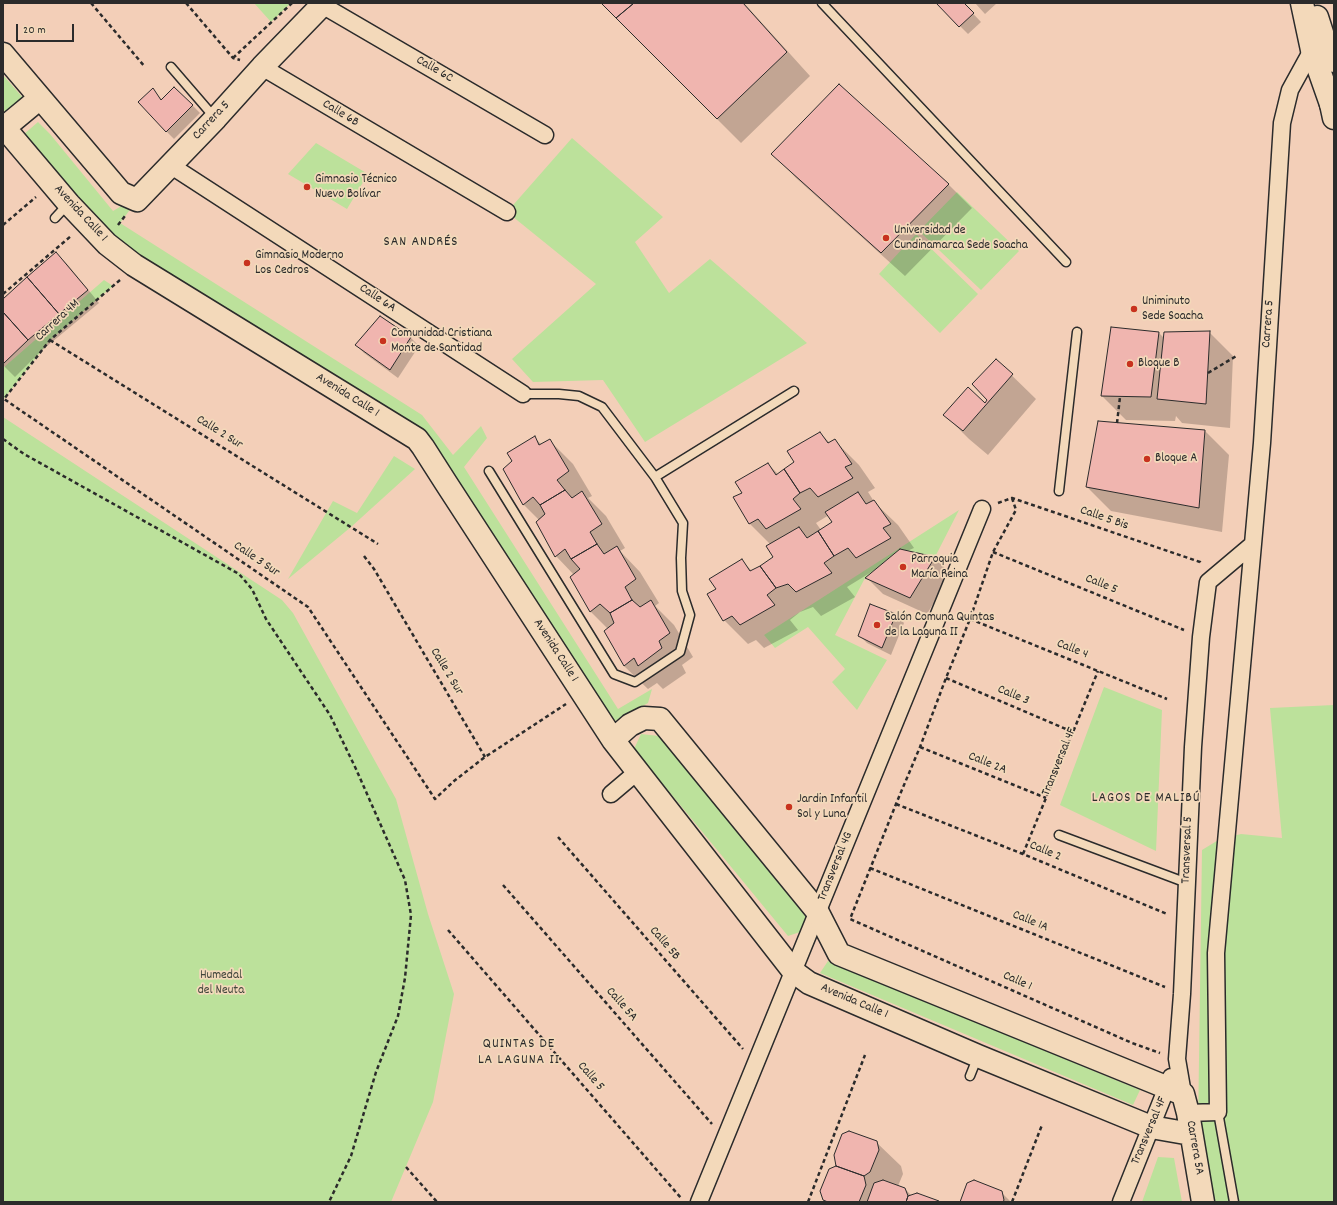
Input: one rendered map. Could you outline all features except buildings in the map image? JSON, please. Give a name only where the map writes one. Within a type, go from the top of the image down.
[{"type":"main road","points":[[1302,3],[1312,50],[1333,110]]},
{"type":"main road","points":[[1312,3],[1325,42],[1334,61]]},
{"type":"main road","name":"Carrera 5","points":[[137,200],[323,4]]},
{"type":"main road","points":[[3,54],[121,193],[137,200]]},
{"type":"main road","points":[[4,127],[40,98]]},
{"type":"main road","name":"Avenida Calle 1","points":[[4,127],[62,211],[134,265],[417,439],[423,446],[613,740],[794,972],[809,983],[978,1056],[1151,1127],[1191,1134]]},
{"type":"main road","points":[[613,740],[630,724],[644,718],[660,719],[818,911],[839,954],[1179,1099]]},
{"type":"main road","name":"Carrera 5A","points":[[1179,1099],[1191,1134],[1203,1202]]},
{"type":"street","name":"Calle 6C","points":[[323,4],[546,135]]},
{"type":"street","name":"Carrera 5","points":[[1218,1112],[1216,953],[1262,443],[1282,123],[1290,90],[1312,50]]},
{"type":"street","name":"Calle 6B","points":[[262,67],[507,212]]},
{"type":"street","name":"Calle 6A","points":[[170,165],[523,394]]},
{"type":"street","name":"Transversal 4G","points":[[699,1202],[982,509]]},
{"type":"street","points":[[1208,582],[1253,544]]},
{"type":"street","name":"Transversal 5","points":[[1179,1099],[1177,1059],[1186,922],[1193,747],[1201,637],[1208,582]]},
{"type":"street","points":[[612,794],[637,772]]},
{"type":"street","points":[[1179,1099],[1218,1112]]},
{"type":"street","name":"Transversal 4F","points":[[1120,1202],[1151,1127],[1179,1099]]},
{"type":"lane","points":[[822,3],[1066,262]]},
{"type":"lane","points":[[170,67],[216,118]]},
{"type":"lane","points":[[1059,491],[1077,332]]},
{"type":"lane","points":[[655,477],[794,391]]},
{"type":"lane","points":[[489,471],[614,674],[635,682],[680,652],[690,615],[682,591],[682,523],[655,477],[602,407],[579,396],[559,394],[523,394]]},
{"type":"lane","points":[[1059,835],[1187,883]]},
{"type":"lane","points":[[970,1076],[978,1056]]},
{"type":"lane","points":[[1218,1112],[1234,1202]]},
{"type":"path","points":[[91,3],[145,67]]},
{"type":"path","points":[[186,3],[233,58],[262,67]]},
{"type":"path","points":[[233,58],[292,3]]},
{"type":"path","points":[[3,225],[38,195]]},
{"type":"path","points":[[107,244],[137,200]]},
{"type":"path","points":[[3,294],[71,236]]},
{"type":"path","name":"Carrera 4M","points":[[4,399],[50,340],[124,276],[134,265]]},
{"type":"path","name":"Calle 2 Sur","points":[[50,340],[378,544]]},
{"type":"path","points":[[1208,374],[1238,355]]},
{"type":"path","points":[[1117,423],[1120,397]]},
{"type":"path","name":"Calle 3 Sur","points":[[4,399],[308,607],[435,799],[454,781],[485,757]]},
{"type":"path","points":[[3,439],[24,454],[239,574],[252,589],[266,619],[330,715],[356,769],[405,880],[410,915],[405,978],[398,1016],[376,1072],[351,1156],[329,1202]]},
{"type":"path","points":[[870,868],[920,748],[970,619],[993,552],[1016,510],[1012,498],[982,509]]},
{"type":"path","name":"Calle 5 Bis","points":[[1012,498],[1200,562],[1208,582]]},
{"type":"path","name":"Calle 5","points":[[993,552],[1201,637]]},
{"type":"path","name":"Calle 2 Sur","points":[[364,556],[374,569],[485,757]]},
{"type":"path","name":"Calle 4","points":[[970,619],[1167,699]]},
{"type":"path","name":"Transversal 4F","points":[[1023,854],[1098,671]]},
{"type":"path","name":"Calle 3","points":[[946,678],[1073,732]]},
{"type":"path","points":[[485,757],[572,700]]},
{"type":"path","name":"Calle 2A","points":[[920,748],[1046,798]]},
{"type":"path","name":"Calle 2","points":[[896,804],[1023,854],[1186,922]]},
{"type":"path","name":"Calle 5B","points":[[558,837],[756,1064]]},
{"type":"path","name":"Calle 1","points":[[870,868],[850,919],[1132,1043],[1177,1059]]},
{"type":"path","name":"Calle 1A","points":[[870,868],[1182,994]]},
{"type":"path","name":"Calle 5A","points":[[502,885],[711,1123],[726,1136]]},
{"type":"path","name":"Calle 5","points":[[448,930],[685,1202]]},
{"type":"path","points":[[739,1055],[744,1041]]},
{"type":"path","points":[[808,1202],[865,1055]]},
{"type":"path","points":[[708,1130],[714,1116]]},
{"type":"path","points":[[1012,1202],[1042,1125]]},
{"type":"path","points":[[406,1167],[437,1202]]},
{"type":"path","points":[[679,1202],[684,1191]]},
{"type":"green space","points":[[254,3],[291,3],[271,22]]},
{"type":"green space","points":[[3,75],[24,99],[6,113],[3,109]]},
{"type":"green space","points":[[38,122],[50,134],[113,211],[130,201],[135,203],[120,223],[422,415],[453,455],[481,426],[487,438],[464,467],[618,709],[652,689],[648,703],[613,722],[418,429],[119,244],[82,205],[23,135]]},
{"type":"green space","points":[[572,138],[663,217],[635,242],[669,293],[710,259],[807,343],[645,442],[603,380],[533,382],[512,359],[596,284],[507,212]]},
{"type":"green space","points":[[316,143],[368,174],[347,209],[288,174]]},
{"type":"green space","points":[[957,192],[1019,251],[981,290],[919,231]]},
{"type":"green space","points":[[916,234],[978,294],[940,333],[879,274]]},
{"type":"green space","points":[[104,280],[113,286],[50,340],[3,400],[3,368]]},
{"type":"green space","name":"Humedal del Neuta","points":[[3,417],[282,600],[293,613],[396,799],[428,914],[454,994],[433,1102],[391,1202],[3,1202]]},
{"type":"green space","points":[[394,456],[415,469],[351,527],[288,579],[333,501],[357,513]]},
{"type":"green space","points":[[959,510],[935,557],[900,549],[865,578],[835,635],[887,660],[857,710],[832,682],[845,669],[808,627],[775,648],[764,635]]},
{"type":"green space","points":[[1104,687],[1162,710],[1156,851],[1060,805]]},
{"type":"green space","points":[[1334,705],[1334,1202],[1214,1202],[1198,1130],[1202,850],[1220,839],[1241,834],[1282,838],[1270,708]]},
{"type":"green space","points":[[641,734],[659,736],[806,917],[800,932],[788,936],[634,749]]},
{"type":"green space","points":[[828,961],[1140,1090],[1133,1105],[820,973]]},
{"type":"green space","points":[[1158,1157],[1174,1158],[1182,1202],[1142,1202]]},
{"type":"place","name":"Gimnasio Técnico Nuevo Bolívar","points":[[307,187]]},
{"type":"place","name":"Universidad de Cundinamarca Sede Soacha","points":[[886,238]]},
{"type":"place","name":"Gimnasio Moderno Los Cedros","points":[[247,263]]},
{"type":"place","name":"Uniminuto Sede Soacha","points":[[1134,309]]},
{"type":"place","name":"Comunidad Cristiana Monte de Santidad","points":[[383,341]]},
{"type":"place","name":"Bloque B","points":[[1130,364]]},
{"type":"place","name":"Bloque A","points":[[1147,459]]},
{"type":"place","name":"Parroquia María Reina","points":[[903,567]]},
{"type":"place","name":"Salón Comuna Quintas de la Laguna II","points":[[877,625]]},
{"type":"place","name":"Jardin Infantil Sol y Luna","points":[[789,807]]},
{"type":"district","name":"SAN ANDRÉS","points":[[421,243]]},
{"type":"district","name":"LAGOS DE MALIBÚ","points":[[1146,799]]},
{"type":"district","name":"QUINTAS DE LA LAGUNA II","points":[[519,1054]]}]
